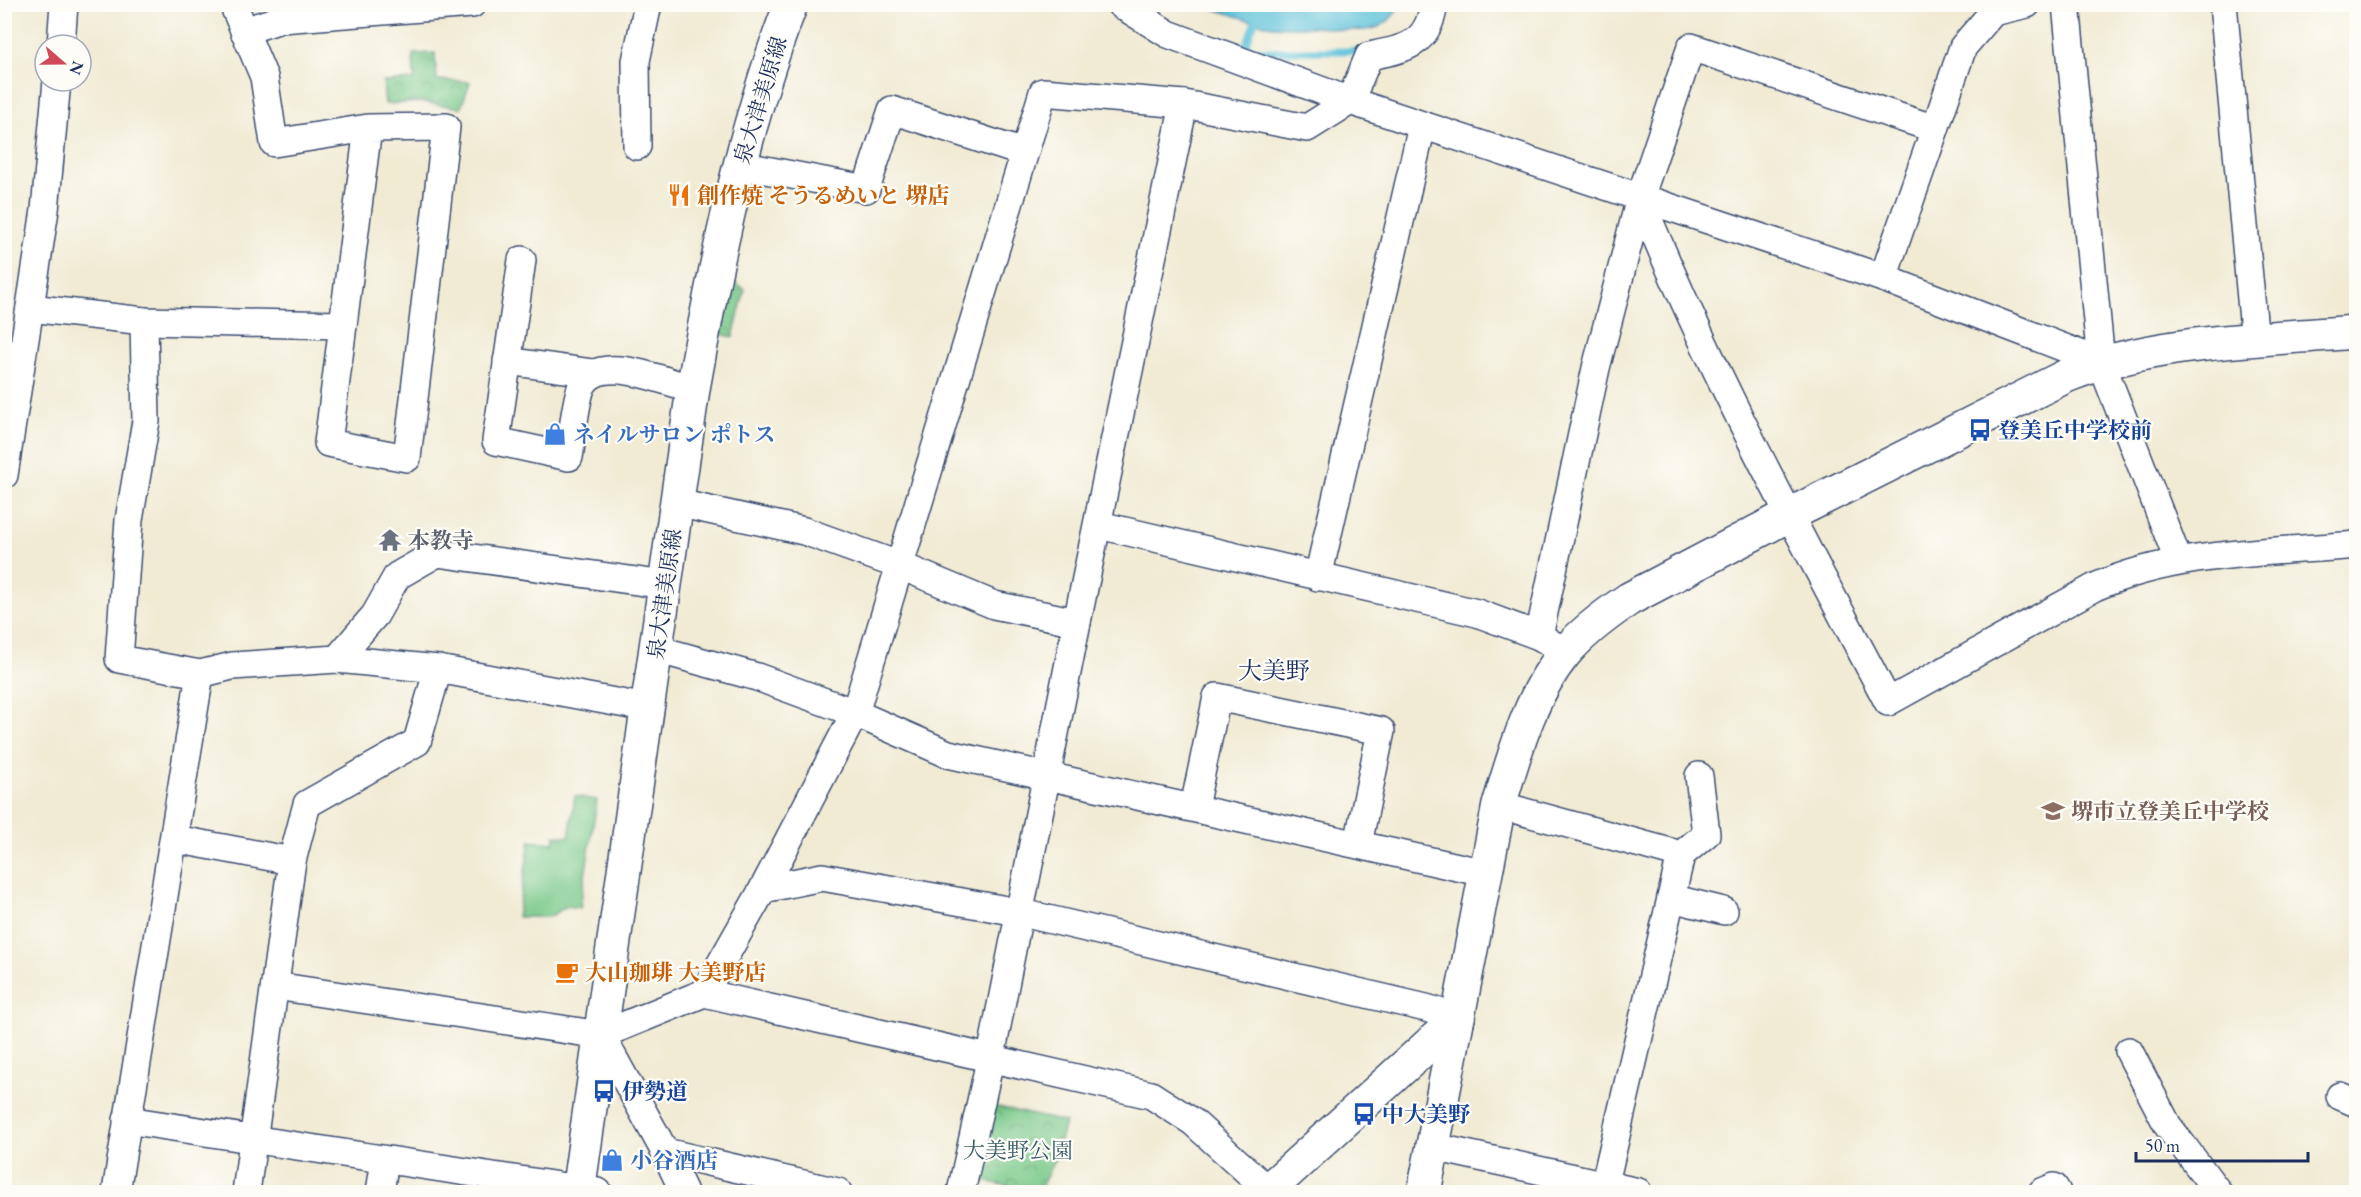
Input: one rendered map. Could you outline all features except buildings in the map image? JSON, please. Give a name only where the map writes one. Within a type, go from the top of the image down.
[{"type":"street","points":[[61,33],[64,4]]},
{"type":"street","points":[[233,4],[264,77],[274,143],[368,128],[446,127],[407,458],[328,442],[368,128]]},
{"type":"street","points":[[244,31],[281,19],[472,4]]},
{"type":"street","points":[[637,146],[636,62],[648,4]]},
{"type":"street","name":"泉大津美原線","points":[[585,1192],[601,1035],[693,389],[713,278],[739,165],[791,4]]},
{"type":"street","points":[[1120,4],[1168,34],[1350,101],[1883,278],[2101,362]]},
{"type":"street","points":[[704,993],[763,889],[855,713],[1043,92],[1184,104],[1307,128],[1350,101],[1369,56],[1409,47],[1432,21],[1434,4]]},
{"type":"street","points":[[1883,278],[1963,47],[1993,12],[2027,4]]},
{"type":"street","points":[[2067,4],[2101,362],[2178,560]]},
{"type":"street","points":[[2223,4],[2255,341]]},
{"type":"street","points":[[1424,1192],[1499,805],[1517,746],[1540,691],[1552,644],[1596,368],[1640,198],[1691,47],[1935,129]]},
{"type":"street","points":[[4,475],[45,210],[56,93]]},
{"type":"street","points":[[961,1192],[991,1056],[1018,912],[1184,104]]},
{"type":"street","points":[[739,165],[866,189],[892,110],[1024,153]]},
{"type":"street","points":[[1318,577],[1422,126]]},
{"type":"street","points":[[1640,198],[1667,266],[1789,514],[1888,702],[2095,587],[2123,575],[2178,560],[2356,545]]},
{"type":"street","points":[[522,260],[496,441],[569,457],[582,386],[593,373]]},
{"type":"street","points":[[30,308],[144,321],[343,325]]},
{"type":"street","points":[[144,321],[146,422],[129,520],[119,659],[200,674],[232,666],[337,659],[438,669],[648,708]]},
{"type":"street","points":[[1552,644],[1606,615],[1629,599],[1789,514],[2058,380],[2101,362],[2149,352],[2356,332]]},
{"type":"street","points":[[507,361],[593,373],[607,368],[693,389]]},
{"type":"street","points":[[677,503],[804,531],[901,566],[994,605],[1077,622]]},
{"type":"street","points":[[1099,525],[1477,614],[1552,644]]},
{"type":"street","points":[[337,659],[375,615],[397,576],[436,554],[665,585]]},
{"type":"street","points":[[656,649],[757,677],[855,713],[948,754],[1358,843],[1485,873]]},
{"type":"street","points":[[246,1192],[292,861],[307,804],[417,742],[438,669]]},
{"type":"street","points":[[116,1192],[200,674]]},
{"type":"street","points":[[1194,807],[1217,697],[1381,731],[1358,843]]},
{"type":"street","points":[[1605,1183],[1682,855],[1706,834],[1699,776]]},
{"type":"street","points":[[1499,805],[1682,855]]},
{"type":"street","points":[[175,839],[292,861]]},
{"type":"street","points":[[763,889],[822,877],[1018,912],[1458,1018]]},
{"type":"street","points":[[1671,898],[1724,911]]},
{"type":"street","points":[[275,986],[601,1035],[704,993],[991,1056],[1151,1095],[1193,1122],[1267,1191],[1458,1018]]},
{"type":"street","points":[[601,1035],[665,1152],[676,1191]]},
{"type":"street","points":[[2129,1051],[2168,1126],[2218,1192]]},
{"type":"street","points":[[127,1120],[585,1192]]},
{"type":"street","points":[[1434,1147],[1638,1192]]},
{"type":"street","points":[[665,1152],[838,1192]]},
{"type":"street","points":[[381,1192],[385,1160]]},
{"type":"street","points":[[2042,1192],[2054,1187],[2057,1192]]},
{"type":"green space","points":[[435,53],[437,80],[470,82],[461,108],[422,102],[385,104],[383,82],[414,80],[413,54]]},
{"type":"green space","points":[[727,278],[745,289],[733,337],[717,333]]},
{"type":"green space","points":[[575,796],[597,800],[580,908],[567,906],[549,917],[517,917],[530,841],[554,843],[555,835],[569,837]]},
{"type":"green space","name":"大美野公園","points":[[989,1105],[1065,1122],[1056,1156],[1039,1192],[973,1179]]},
{"type":"water","points":[[1399,4],[1392,17],[1384,24],[1362,30],[1273,26],[1200,5]]},
{"type":"waterway","points":[[1245,47],[1262,4]]},
{"type":"waterway","points":[[1222,40],[1260,51],[1357,51]]},
{"type":"place","name":"創作焼 そうるめいと 堺店","points":[[679,195]]},
{"type":"place","name":"登美丘中学校前","points":[[1980,430]]},
{"type":"place","name":"ネイルサロン ポトス","points":[[555,434]]},
{"type":"place","name":"本教寺","points":[[390,540]]},
{"type":"place","name":"堺市立登美丘中学校","points":[[2053,811]]},
{"type":"place","name":"大山珈琲 大美野店","points":[[567,972]]},
{"type":"place","name":"伊勢道","points":[[604,1091]]},
{"type":"place","name":"中大美野","points":[[1364,1114]]},
{"type":"place","name":"小谷酒店","points":[[612,1160]]},
{"type":"district","name":"大美野","points":[[1274,671]]}]
